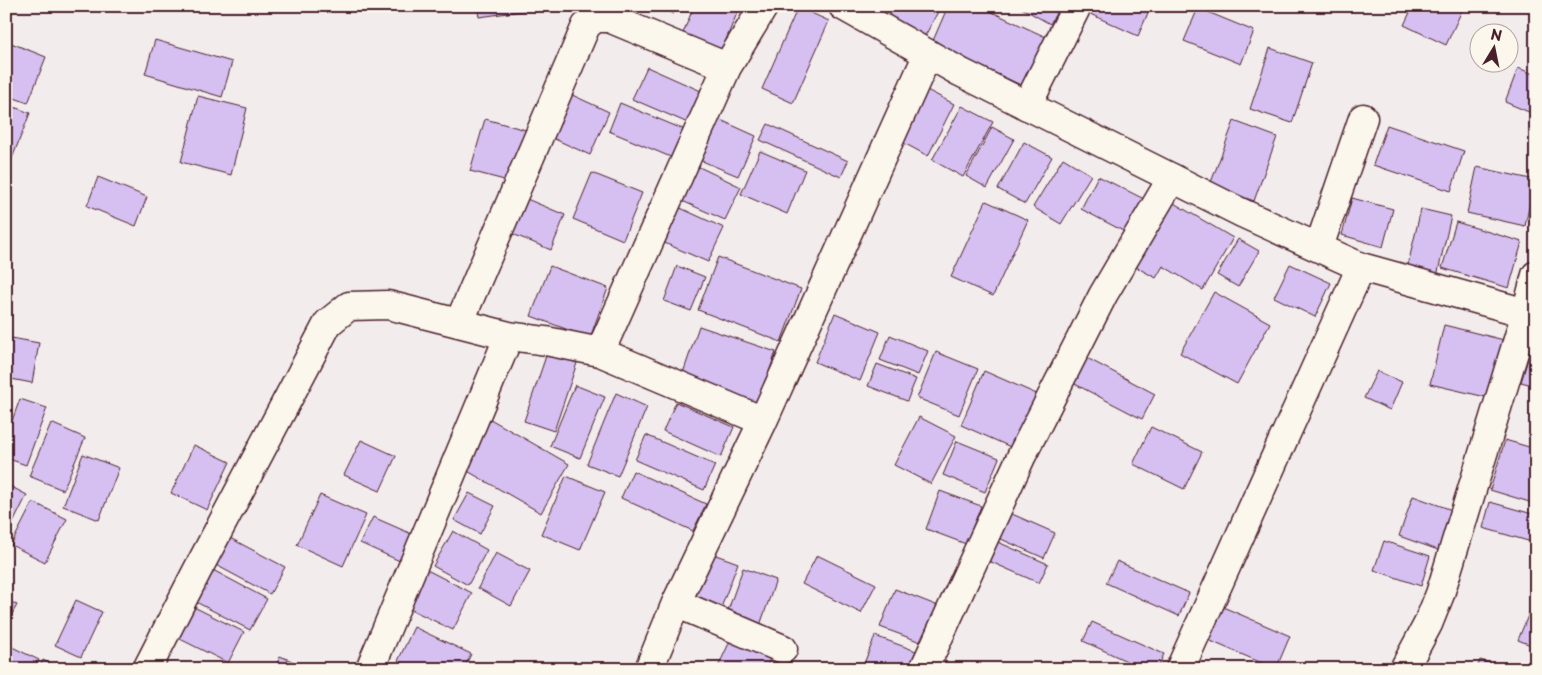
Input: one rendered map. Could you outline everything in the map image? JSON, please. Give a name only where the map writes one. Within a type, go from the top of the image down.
[{"type":"street","points":[[600,352],[727,67],[764,6]]},
{"type":"street","points":[[843,6],[960,72],[1027,106],[1242,213],[1361,267],[1531,316]]},
{"type":"street","points":[[1027,106],[1077,6]]},
{"type":"street","points":[[459,323],[586,26],[595,18],[609,18],[727,67]]},
{"type":"street","points":[[649,669],[676,603],[763,421],[928,54]]},
{"type":"street","points":[[1319,247],[1363,118]]},
{"type":"street","points":[[924,669],[1021,457],[1103,295],[1172,178]]},
{"type":"street","points":[[1180,669],[1361,267]]},
{"type":"street","points":[[1404,669],[1428,624],[1440,594],[1531,316],[1536,275]]},
{"type":"street","points":[[148,669],[197,571],[328,323],[349,306],[388,305],[509,336],[546,340],[600,352],[763,421]]},
{"type":"street","points":[[370,669],[509,336]]},
{"type":"street","points":[[676,603],[783,649]]},
{"type":"building","points":[[477,6],[559,6],[479,17]]},
{"type":"building","points":[[656,6],[677,6],[673,14]]},
{"type":"building","points":[[694,6],[740,6],[720,54],[681,38]]},
{"type":"building","points":[[895,6],[941,6],[925,36],[889,16]]},
{"type":"building","points":[[948,6],[979,6],[1048,38],[1025,87],[932,43]]},
{"type":"building","points":[[1018,6],[1060,6],[1050,24]]},
{"type":"building","points":[[1091,6],[1151,6],[1138,36],[1088,13]]},
{"type":"building","points":[[1413,6],[1464,6],[1446,45],[1404,25]]},
{"type":"building","points":[[798,7],[829,21],[793,103],[762,89]]},
{"type":"building","points":[[1198,8],[1254,31],[1241,64],[1184,41]]},
{"type":"building","points":[[155,40],[232,62],[222,97],[145,74]]},
{"type":"building","points":[[6,41],[46,57],[28,103],[6,95]]},
{"type":"building","points":[[1270,48],[1312,63],[1292,123],[1250,109]]},
{"type":"building","points":[[647,67],[701,91],[688,123],[632,99]]},
{"type":"building","points":[[1520,69],[1536,75],[1536,115],[1505,102],[1516,72],[1520,72]]},
{"type":"building","points":[[927,90],[954,104],[928,156],[900,141]]},
{"type":"building","points":[[568,93],[609,112],[590,155],[548,136]]},
{"type":"building","points":[[198,96],[247,108],[231,175],[181,162]]},
{"type":"building","points":[[620,103],[685,130],[673,158],[609,131]]},
{"type":"building","points":[[6,104],[30,113],[11,161],[6,159]]},
{"type":"building","points":[[962,106],[993,122],[963,177],[932,160]]},
{"type":"building","points":[[714,117],[756,136],[738,176],[695,158]]},
{"type":"building","points":[[485,119],[526,130],[512,182],[470,171]]},
{"type":"building","points":[[1234,121],[1277,137],[1254,201],[1210,185]]},
{"type":"building","points":[[768,124],[848,161],[841,177],[760,140]]},
{"type":"building","points":[[1387,125],[1464,151],[1451,191],[1373,165]]},
{"type":"building","points":[[992,127],[1014,139],[987,188],[966,176]]},
{"type":"building","points":[[1024,142],[1052,157],[1025,204],[998,189]]},
{"type":"building","points":[[760,151],[805,170],[787,214],[741,194]]},
{"type":"building","points":[[1063,158],[1091,175],[1061,224],[1033,207]]},
{"type":"building","points":[[695,165],[741,187],[725,220],[680,200]]},
{"type":"building","points":[[1477,167],[1535,180],[1525,226],[1467,213]]},
{"type":"building","points":[[592,173],[642,193],[623,240],[573,219]]},
{"type":"building","points":[[1098,176],[1144,199],[1127,233],[1081,209]]},
{"type":"building","points":[[98,177],[147,197],[136,226],[87,206]]},
{"type":"building","points":[[522,197],[565,215],[551,250],[508,232]]},
{"type":"building","points":[[1352,198],[1393,209],[1383,247],[1342,235]]},
{"type":"building","points":[[986,201],[1028,220],[993,296],[951,277]]},
{"type":"building","points":[[1172,202],[1233,238],[1203,290],[1163,266],[1156,278],[1134,266]]},
{"type":"building","points":[[676,206],[724,228],[708,262],[660,241]]},
{"type":"building","points":[[1421,209],[1451,216],[1437,276],[1407,269]]},
{"type":"building","points":[[1456,222],[1522,242],[1509,288],[1442,268]]},
{"type":"building","points":[[1238,239],[1259,251],[1238,287],[1217,275]]},
{"type":"building","points":[[718,257],[801,289],[781,342],[698,310]]},
{"type":"building","points":[[1290,264],[1331,283],[1315,317],[1274,297]]},
{"type":"building","points":[[550,266],[608,288],[590,338],[531,316]]},
{"type":"building","points":[[677,266],[705,277],[691,311],[664,301]]},
{"type":"building","points":[[1214,292],[1270,323],[1237,384],[1180,353]]},
{"type":"building","points":[[835,313],[880,332],[860,381],[815,362]]},
{"type":"building","points":[[1444,325],[1504,340],[1490,398],[1430,384]]},
{"type":"building","points":[[699,326],[776,352],[757,406],[681,379]]},
{"type":"building","points":[[890,335],[928,351],[918,375],[880,360]]},
{"type":"building","points":[[6,337],[39,343],[32,383],[6,378]]},
{"type":"building","points":[[1534,339],[1536,339],[1536,386],[1521,382]]},
{"type":"building","points":[[936,352],[978,369],[959,415],[917,398]]},
{"type":"building","points":[[547,353],[577,363],[554,431],[524,421]]},
{"type":"building","points":[[1085,357],[1155,394],[1142,419],[1071,382]]},
{"type":"building","points":[[877,364],[916,379],[907,401],[868,386]]},
{"type":"building","points":[[984,371],[1039,395],[1015,449],[961,425]]},
{"type":"building","points":[[1377,371],[1402,382],[1390,410],[1364,398]]},
{"type":"building","points":[[575,385],[605,397],[580,458],[550,446]]},
{"type":"building","points":[[616,393],[647,407],[618,476],[587,464]]},
{"type":"building","points":[[20,399],[47,408],[26,465],[6,458],[6,437]]},
{"type":"building","points":[[676,402],[734,427],[721,457],[663,431]]},
{"type":"building","points":[[485,416],[569,464],[541,513],[457,465]]},
{"type":"building","points":[[919,417],[956,436],[931,484],[894,465]]},
{"type":"building","points":[[51,423],[85,438],[63,490],[29,476]]},
{"type":"building","points":[[1151,427],[1202,452],[1184,489],[1133,464]]},
{"type":"building","points":[[646,435],[715,465],[704,490],[635,460]]},
{"type":"building","points":[[361,440],[396,456],[380,491],[344,475]]},
{"type":"building","points":[[1505,440],[1536,449],[1536,504],[1490,490]]},
{"type":"building","points":[[957,441],[999,458],[985,492],[943,475]]},
{"type":"building","points":[[194,445],[230,462],[207,510],[171,493]]},
{"type":"building","points":[[83,454],[119,468],[99,520],[63,506]]},
{"type":"building","points":[[633,471],[706,504],[693,531],[621,498]]},
{"type":"building","points":[[566,476],[605,492],[580,550],[541,534]]},
{"type":"building","points":[[6,484],[27,495],[6,537]]},
{"type":"building","points":[[940,491],[981,506],[966,544],[926,529]]},
{"type":"building","points":[[469,493],[495,506],[480,534],[454,520]]},
{"type":"building","points":[[320,495],[366,515],[343,566],[297,545]]},
{"type":"building","points":[[1413,496],[1452,510],[1438,550],[1399,536]]},
{"type":"building","points":[[33,502],[67,519],[45,562],[11,545]]},
{"type":"building","points":[[1490,502],[1536,515],[1535,543],[1483,528]]},
{"type":"building","points":[[1003,510],[1055,533],[1044,558],[992,535]]},
{"type":"building","points":[[373,517],[414,535],[402,562],[360,543]]},
{"type":"building","points":[[453,531],[487,550],[468,585],[433,566]]},
{"type":"building","points":[[228,537],[285,567],[270,594],[214,564]]},
{"type":"building","points":[[991,539],[1048,564],[1039,583],[982,558]]},
{"type":"building","points":[[1384,541],[1430,556],[1421,586],[1374,570]]},
{"type":"building","points":[[705,551],[738,563],[719,613],[687,601]]},
{"type":"building","points":[[496,553],[530,571],[511,606],[478,588]]},
{"type":"building","points":[[817,555],[876,584],[861,613],[802,584]]},
{"type":"building","points":[[1117,561],[1189,593],[1179,616],[1106,583]]},
{"type":"building","points":[[743,568],[776,580],[759,628],[726,616]]},
{"type":"building","points":[[211,569],[267,599],[250,630],[194,601]]},
{"type":"building","points":[[427,570],[472,593],[453,630],[408,608]]},
{"type":"building","points":[[895,589],[941,607],[926,644],[880,627]]},
{"type":"building","points":[[1536,596],[1536,647],[1518,640]]},
{"type":"building","points":[[6,599],[17,605],[6,625]]},
{"type":"building","points":[[76,600],[102,612],[81,657],[55,645]]},
{"type":"building","points":[[192,606],[244,632],[228,663],[176,637]]},
{"type":"building","points":[[1223,607],[1290,636],[1276,669],[1208,640]]},
{"type":"building","points":[[1092,622],[1164,654],[1157,669],[1144,669],[1083,641]]},
{"type":"building","points":[[414,627],[471,654],[464,669],[416,669],[398,661]]},
{"type":"building","points":[[875,636],[916,651],[909,669],[870,669],[863,666]]},
{"type":"building","points":[[730,641],[770,659],[766,669],[717,669]]},
{"type":"building","points":[[10,646],[39,660],[34,669],[6,669],[6,653]]},
{"type":"building","points":[[280,656],[311,669],[275,669]]},
{"type":"building","points":[[43,660],[61,669],[39,669]]},
{"type":"building","points":[[1480,660],[1511,669],[1477,669]]}]
